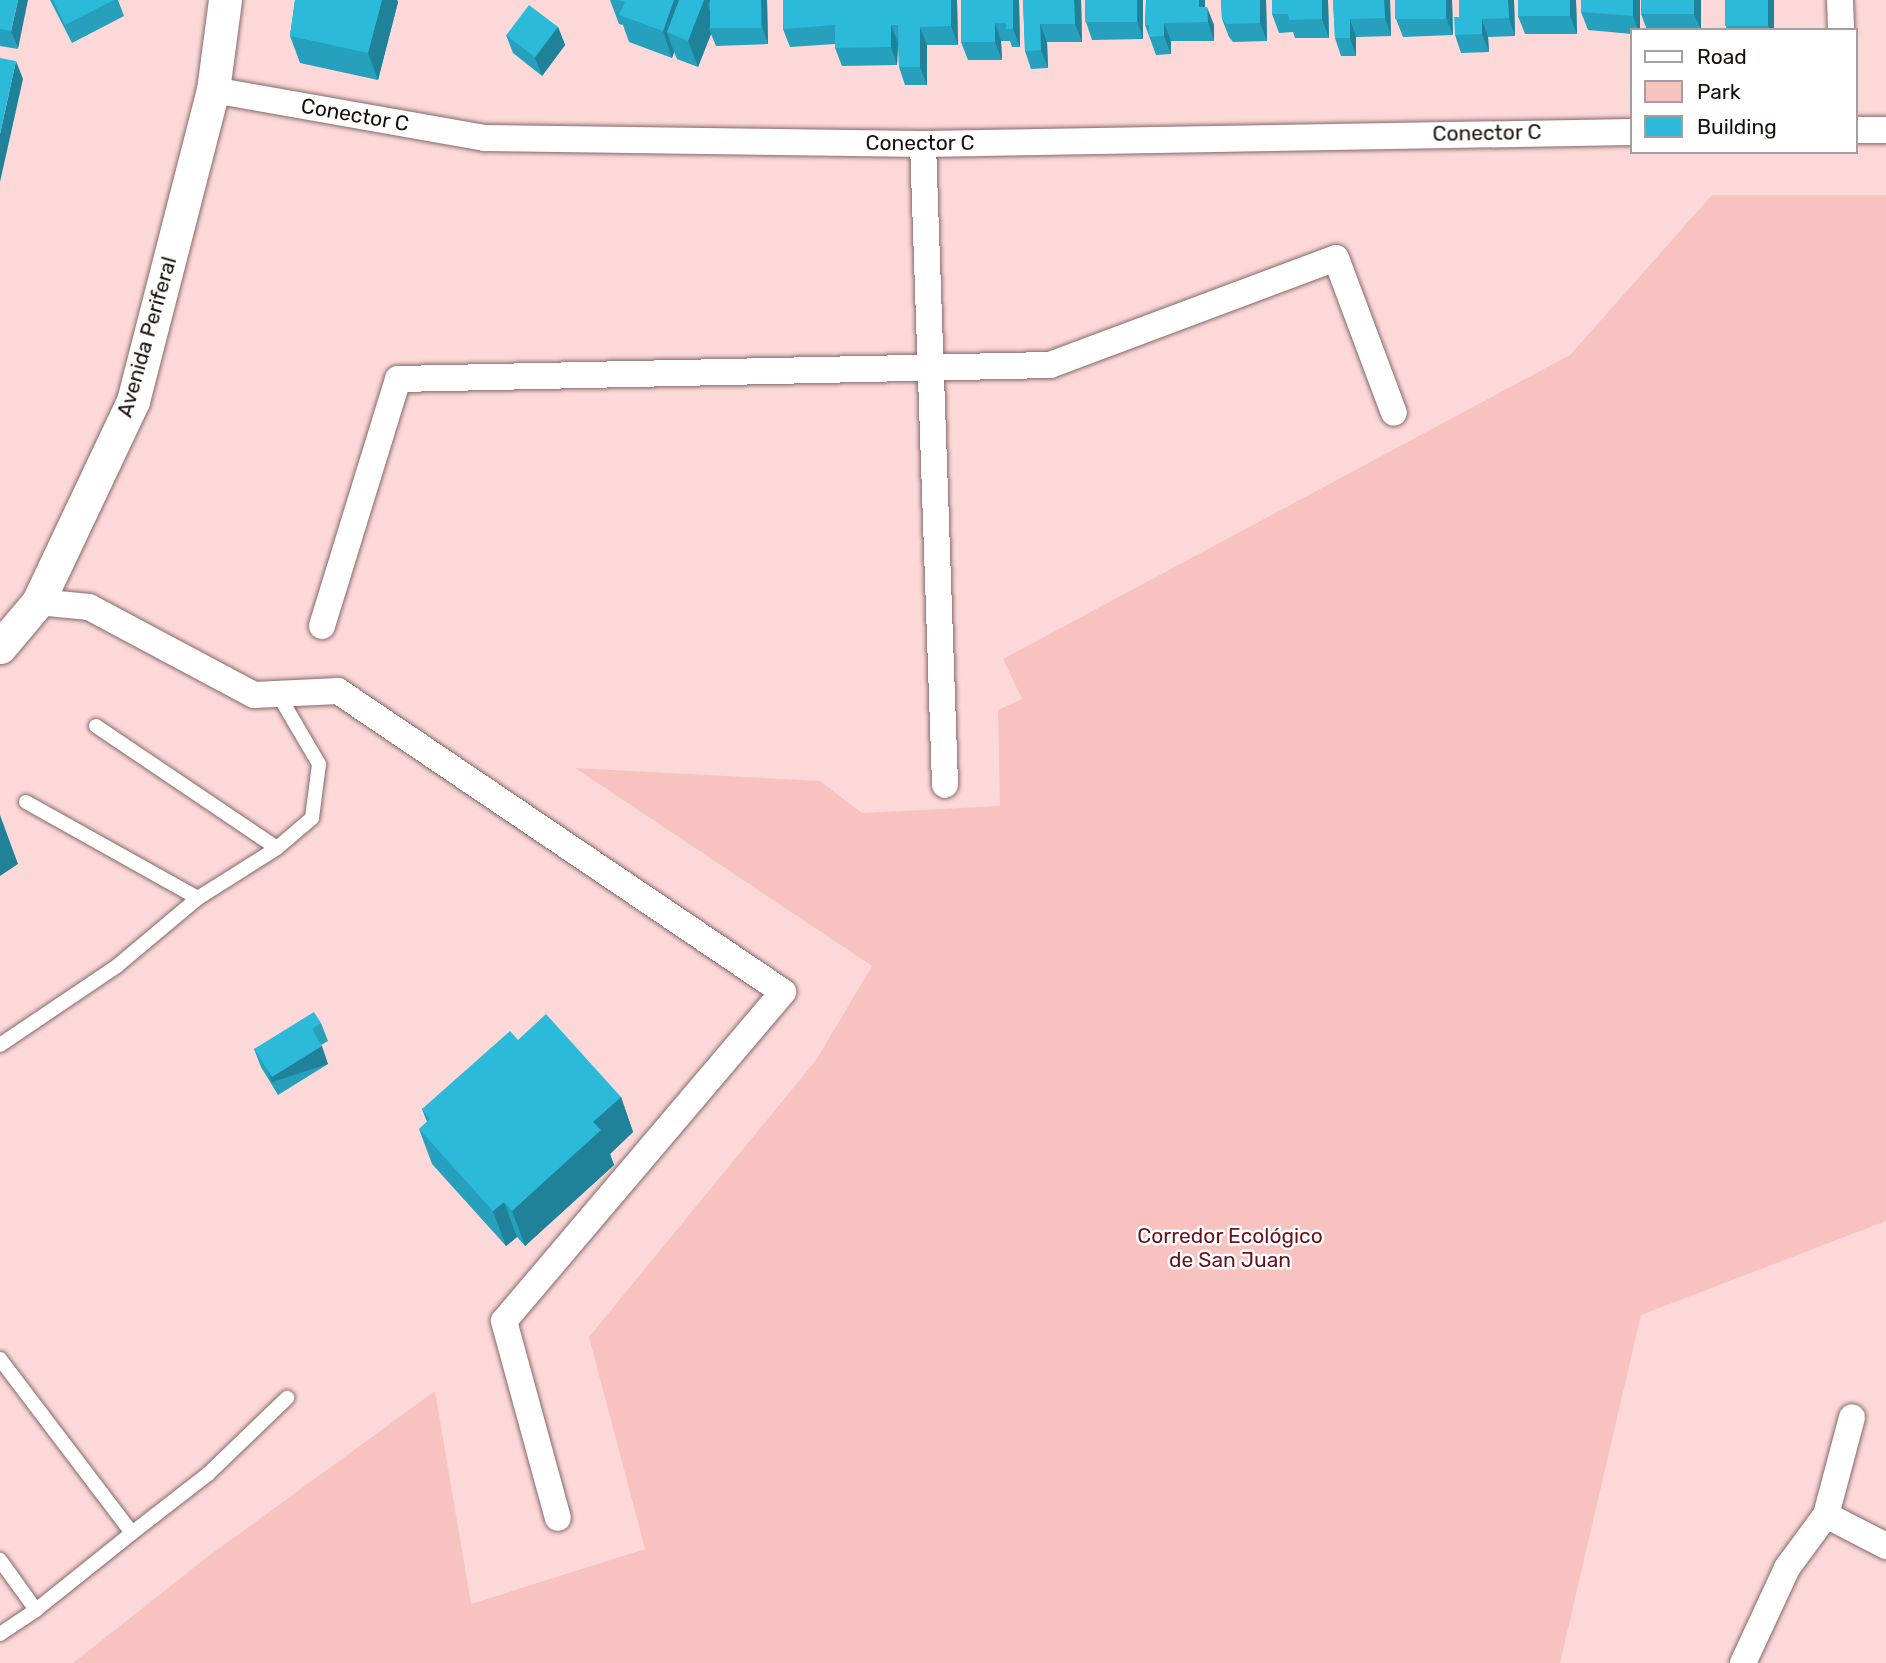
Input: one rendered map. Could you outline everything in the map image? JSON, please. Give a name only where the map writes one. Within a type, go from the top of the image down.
[{"type":"street","name":"Avenida Periferal","points":[[0,647],[38,603],[133,401],[213,90],[225,0]]},
{"type":"street","points":[[1840,0],[1841,28]]},
{"type":"street","name":"Conector C","points":[[213,90],[485,138],[923,144],[1630,132]]},
{"type":"street","points":[[1858,130],[1886,130]]},
{"type":"street","points":[[923,144],[945,785]]},
{"type":"street","points":[[322,626],[398,379],[1050,365],[1336,258],[1394,412]]},
{"type":"street","points":[[38,603],[89,607],[254,695],[338,691],[783,992],[504,1321],[558,1518]]},
{"type":"street","points":[[1743,1663],[1787,1568],[1826,1515],[1852,1417]]},
{"type":"street","points":[[1826,1515],[1886,1546]]},
{"type":"lane","points":[[0,1045],[117,966],[198,898],[277,848],[312,818],[319,764],[278,694]]},
{"type":"lane","points":[[96,726],[277,848]]},
{"type":"lane","points":[[26,802],[198,898]]},
{"type":"lane","points":[[0,1359],[132,1533]]},
{"type":"lane","points":[[0,1634],[36,1610],[208,1474],[287,1398]]},
{"type":"lane","points":[[0,1560],[36,1610]]},
{"type":"green space","name":"Corredor Ecológico de San Juan","points":[[1712,195],[1886,195],[1886,1221],[1641,1315],[1560,1663],[73,1663],[206,1558],[435,1391],[471,1604],[645,1549],[589,1337],[816,1060],[872,966],[575,768],[820,781],[862,813],[1000,806],[998,710],[1022,699],[1003,659],[1570,355]]},
{"type":"building","points":[[0,0],[18,0],[11,31],[0,29]]},
{"type":"building","points":[[53,0],[114,0],[65,25]]},
{"type":"building","points":[[295,0],[382,0],[368,53],[290,36]]},
{"type":"building","points":[[617,0],[674,0],[663,31],[619,15],[625,2]]},
{"type":"building","points":[[679,0],[704,0],[688,41],[667,32]]},
{"type":"building","points":[[710,0],[761,0],[761,28],[710,28]]},
{"type":"building","points":[[783,0],[951,0],[951,26],[920,27],[920,67],[899,67],[898,25],[891,25],[891,47],[835,48],[835,25],[783,29]]},
{"type":"building","points":[[961,0],[1013,0],[1013,29],[1006,29],[1006,23],[995,23],[995,42],[961,42]]},
{"type":"building","points":[[1023,0],[1074,0],[1075,24],[1040,24],[1041,50],[1025,51]]},
{"type":"building","points":[[1085,0],[1137,0],[1137,22],[1085,22]]},
{"type":"building","points":[[1146,0],[1199,0],[1199,7],[1207,7],[1208,22],[1164,23],[1164,36],[1149,37],[1149,25],[1145,25]]},
{"type":"building","points":[[1221,0],[1260,0],[1260,23],[1227,24],[1222,19]]},
{"type":"building","points":[[1272,0],[1322,0],[1322,19],[1289,20],[1288,14],[1272,14]]},
{"type":"building","points":[[1333,0],[1384,0],[1385,18],[1350,19],[1350,38],[1335,38]]},
{"type":"building","points":[[1395,0],[1446,0],[1446,19],[1395,19]]},
{"type":"building","points":[[1459,0],[1508,0],[1509,18],[1482,19],[1482,34],[1455,35],[1454,17],[1459,17]]},
{"type":"building","points":[[1518,0],[1570,0],[1570,16],[1518,16]]},
{"type":"building","points":[[1581,0],[1633,0],[1633,16],[1581,12]]},
{"type":"building","points":[[1641,0],[1694,0],[1694,14],[1641,14]]},
{"type":"building","points":[[1725,0],[1768,0],[1768,26],[1725,26]]},
{"type":"building","points":[[529,5],[558,27],[535,57],[506,35]]},
{"type":"building","points":[[0,58],[16,61],[0,134]]},
{"type":"building","points":[[314,1012],[321,1023],[312,1029],[322,1046],[272,1077],[254,1049]]},
{"type":"building","points":[[546,1014],[621,1097],[593,1122],[601,1130],[512,1211],[504,1202],[493,1211],[419,1129],[430,1119],[422,1109],[510,1031],[518,1040]]}]
